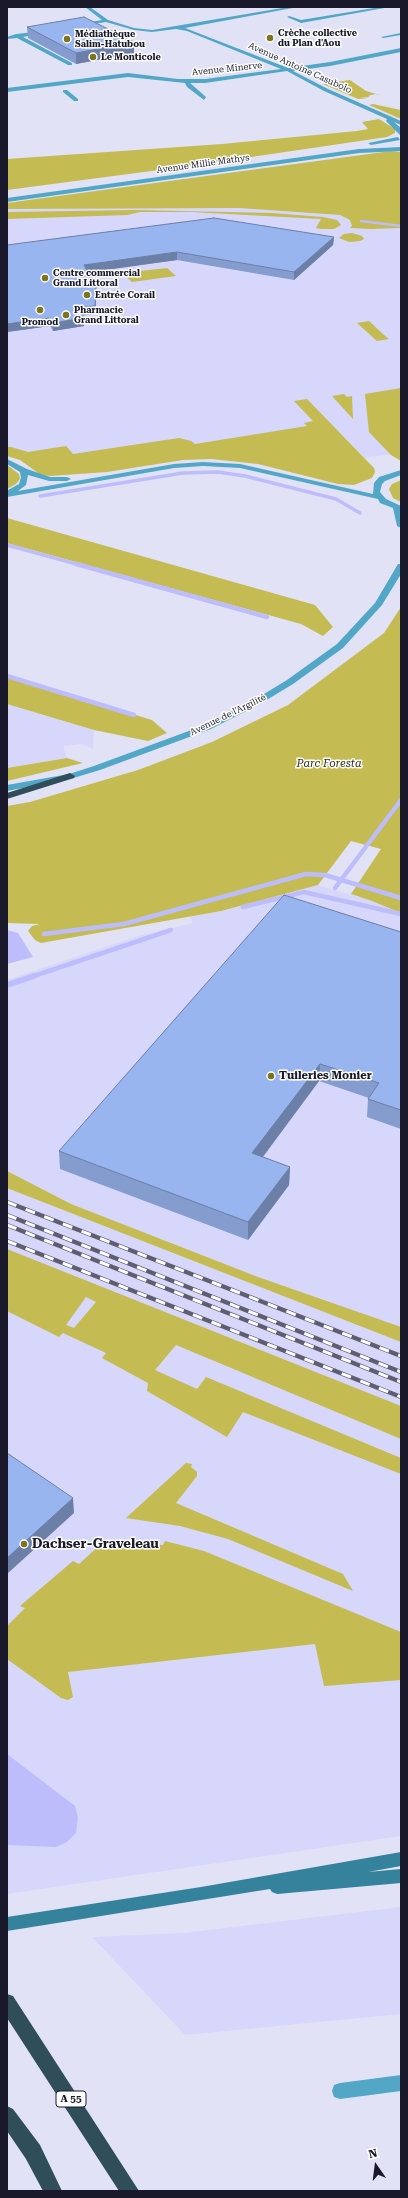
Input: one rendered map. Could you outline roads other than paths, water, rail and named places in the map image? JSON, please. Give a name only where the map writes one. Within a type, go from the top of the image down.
[{"type":"highway","points":[[7,796],[70,776]]},
{"type":"highway","name":"A 55","points":[[9,2002],[130,2191]]},
{"type":"highway","points":[[7,2116],[33,2152],[53,2191]]},
{"type":"main road","points":[[7,1924],[201,1894],[401,1859]]},
{"type":"main road","points":[[201,1894],[401,1876]]},
{"type":"street","points":[[88,7],[106,21],[144,31],[188,28],[296,7]]},
{"type":"street","points":[[289,17],[301,22],[388,7]]},
{"type":"street","points":[[72,27],[106,21]]},
{"type":"street","name":"Avenue Antoine Casubolo","points":[[188,28],[288,70],[401,123]]},
{"type":"street","points":[[7,30],[70,64]]},
{"type":"street","points":[[7,38],[50,30]]},
{"type":"street","points":[[384,37],[401,34]]},
{"type":"street","name":"Avenue Minerve","points":[[7,90],[128,75],[187,81],[205,81],[330,64],[401,50]]},
{"type":"street","points":[[30,87],[37,90],[65,90],[85,84],[84,80]]},
{"type":"street","points":[[187,81],[189,86],[204,98]]},
{"type":"street","points":[[65,90],[76,100]]},
{"type":"street","name":"Avenue Antoine Casubolo","points":[[381,114],[398,128],[401,145]]},
{"type":"street","name":"Avenue Millie Mathys","points":[[7,194],[400,136]]},
{"type":"street","name":"Avenue Millie Mathys","points":[[7,200],[359,151],[401,149]]},
{"type":"street","points":[[7,461],[18,466],[24,471],[49,479],[62,480],[129,474]]},
{"type":"street","points":[[7,494],[188,465],[221,464],[240,466],[378,497],[399,508],[401,526]]},
{"type":"street","points":[[7,494],[22,485],[25,478],[24,471]]},
{"type":"street","points":[[346,490],[378,483],[387,477],[401,472]]},
{"type":"street","points":[[378,483],[376,492],[378,497]]},
{"type":"street","name":"Avenue de l'Argilité","points":[[7,788],[70,776],[144,752],[208,727],[257,702],[290,682],[340,646],[382,599],[401,566]]},
{"type":"street","points":[[340,2091],[401,2083]]},
{"type":"water","points":[[7,930],[18,933],[33,957],[7,964]]},
{"type":"water","points":[[7,1754],[75,1806],[78,1818],[76,1833],[67,1842],[56,1847],[7,1845]]},
{"type":"waterway","points":[[361,221],[401,226]]},
{"type":"waterway","points":[[40,496],[183,473],[218,472],[245,476],[336,499],[360,513]]},
{"type":"waterway","points":[[7,545],[80,565]]},
{"type":"waterway","points":[[76,564],[267,617]]},
{"type":"waterway","points":[[7,676],[134,715]]},
{"type":"waterway","points":[[341,880],[401,800]]},
{"type":"waterway","points":[[44,934],[124,924],[306,874],[325,875],[341,880]]},
{"type":"waterway","points":[[335,888],[341,880]]},
{"type":"waterway","points":[[341,880],[401,898]]},
{"type":"waterway","points":[[243,907],[304,892],[401,914]]},
{"type":"waterway","points":[[31,977],[171,930]]},
{"type":"waterway","points":[[7,985],[31,977]]},
{"type":"railway","points":[[7,1202],[401,1356]]},
{"type":"railway","points":[[7,1215],[401,1372]]},
{"type":"railway","points":[[7,1225],[401,1382]]},
{"type":"railway","points":[[7,1241],[401,1397]]},
{"type":"place","name":"Crèche collective du Plan d'Aou","points":[[270,38]]},
{"type":"place","name":"Médiathèque Salim-Hatubou","points":[[67,39]]},
{"type":"place","name":"Le Monticole","points":[[93,57]]},
{"type":"place","name":"Centre commercial Grand Littoral","points":[[45,278]]},
{"type":"place","name":"Entrée Corail","points":[[87,295]]},
{"type":"place","name":"Promod","points":[[40,310]]},
{"type":"place","name":"Pharmacie Grand Littoral","points":[[66,315]]},
{"type":"place","name":"Tuileries Monier","points":[[271,1076]]},
{"type":"place","name":"Dachser-Graveleau","points":[[24,1544]]},
{"type":"park label","name":"Parc Foresta","points":[[329,764]]}]
